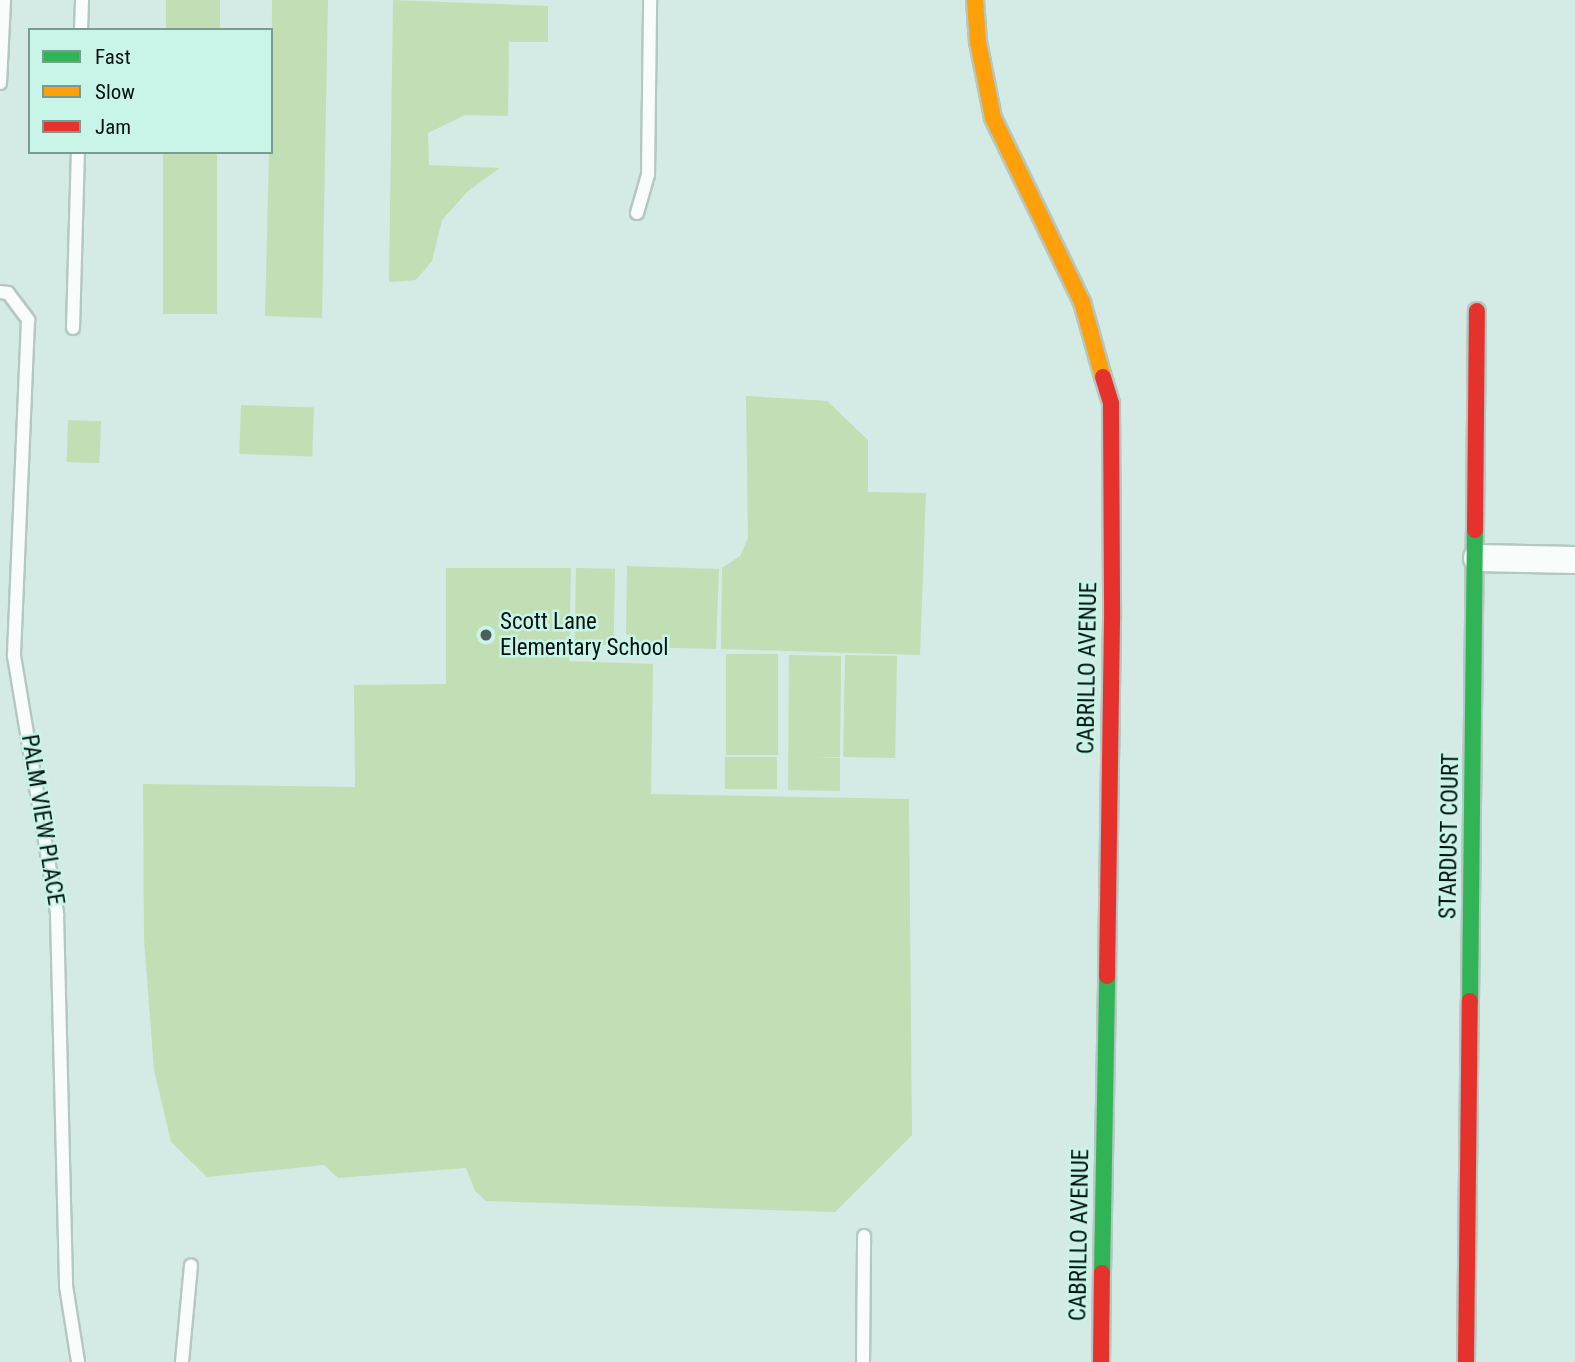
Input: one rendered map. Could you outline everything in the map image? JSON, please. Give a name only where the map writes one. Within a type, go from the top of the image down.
[{"type":"street","name":"CABRILLO AVENUE","points":[[975,0],[978,42],[993,118],[1082,302],[1111,404],[1112,620],[1101,1362]]},
{"type":"street","name":"STARDUST COURT","points":[[1466,1362],[1477,558],[1477,311]]},
{"type":"street","points":[[1477,558],[1575,560]]},
{"type":"lane","points":[[0,83],[4,0]]},
{"type":"lane","points":[[81,28],[82,0]]},
{"type":"lane","points":[[637,213],[648,175],[650,0]]},
{"type":"lane","points":[[73,328],[78,154]]},
{"type":"lane","name":"PALM VIEW PLACE","points":[[0,292],[8,293],[28,320],[14,656],[57,914],[66,1286],[78,1362]]},
{"type":"lane","points":[[863,1362],[864,1236]]},
{"type":"lane","points":[[182,1362],[191,1265]]},
{"type":"green space","points":[[166,0],[220,0],[220,28],[166,28]]},
{"type":"green space","points":[[272,0],[328,0],[322,318],[265,316],[269,154],[273,154]]},
{"type":"green space","points":[[393,0],[548,6],[548,42],[509,42],[508,116],[465,115],[428,133],[429,165],[500,168],[468,191],[442,220],[432,261],[416,280],[389,282]]},
{"type":"green space","points":[[163,154],[217,154],[217,314],[163,314]]},
{"type":"green space","points":[[746,396],[827,401],[868,440],[868,492],[926,493],[920,655],[721,649],[722,568],[740,556],[748,538]]},
{"type":"green space","points":[[241,405],[314,408],[312,457],[239,454]]},
{"type":"green space","points":[[68,420],[101,421],[100,463],[67,462]]},
{"type":"green space","points":[[627,566],[719,569],[716,649],[639,647],[631,642],[626,633]]},
{"type":"green space","points":[[446,568],[571,568],[569,661],[653,664],[651,794],[909,799],[912,1135],[835,1212],[486,1201],[475,1191],[466,1168],[338,1178],[324,1165],[207,1177],[171,1142],[154,1070],[144,939],[143,784],[355,787],[354,685],[446,684]]},
{"type":"green space","points":[[576,568],[615,569],[614,645],[575,644]]},
{"type":"green space","points":[[726,654],[778,654],[778,755],[726,755]]},
{"type":"green space","points":[[789,655],[841,656],[840,757],[815,757],[840,758],[840,791],[788,790]]},
{"type":"green space","points":[[845,655],[897,656],[895,758],[843,757]]},
{"type":"green space","points":[[725,757],[777,757],[777,789],[725,789]]},
{"type":"traffic: fast","points":[[1470,1001],[1475,530]]},
{"type":"traffic: fast","points":[[1102,1273],[1107,976]]},
{"type":"traffic: slow","points":[[975,0],[978,42],[993,118],[1082,302],[1103,377]]},
{"type":"traffic: jam","points":[[1475,530],[1477,311]]},
{"type":"traffic: jam","points":[[1103,377],[1111,404],[1112,620],[1107,976]]},
{"type":"traffic: jam","points":[[1466,1362],[1470,1001]]},
{"type":"traffic: jam","points":[[1101,1362],[1102,1273]]},
{"type":"place","name":"Scott Lane Elementary School","points":[[486,635]]}]
